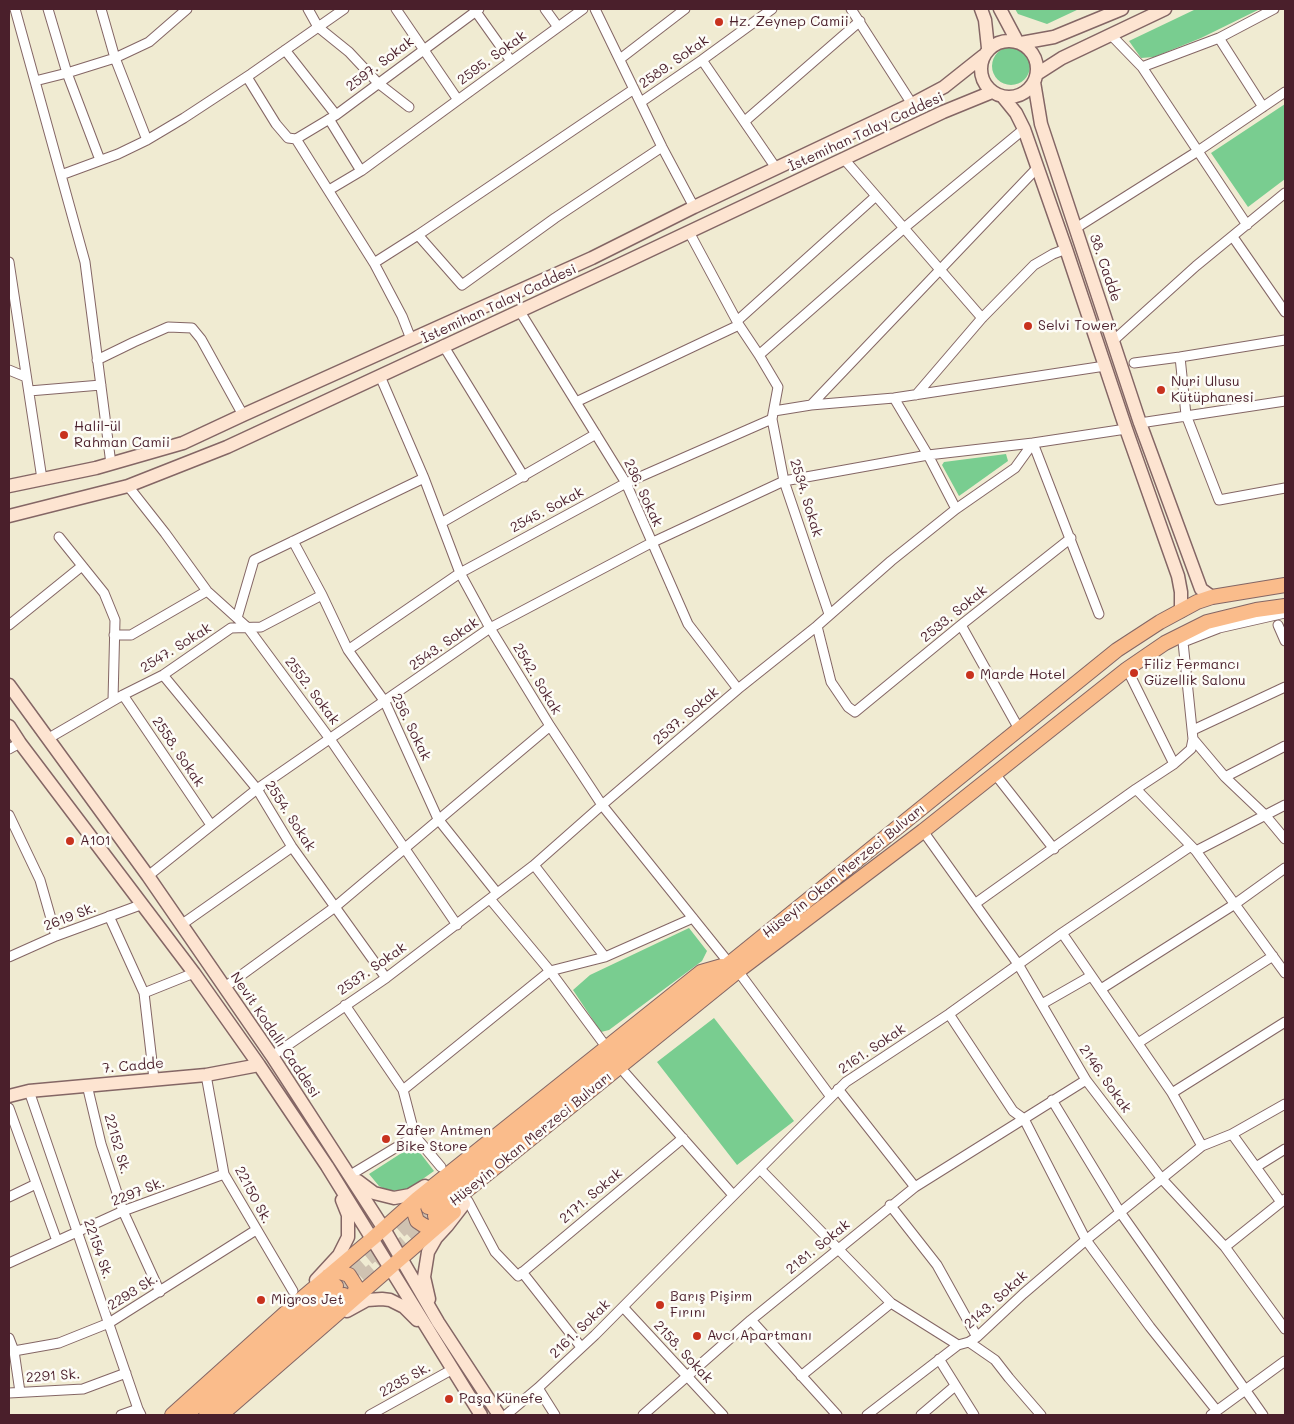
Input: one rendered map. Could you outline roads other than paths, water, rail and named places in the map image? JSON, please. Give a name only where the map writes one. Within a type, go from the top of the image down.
[{"type":"main road","name":"Hüseyin Okan Merzeci Bulvarı","points":[[429,1212],[734,967],[1018,729],[1117,650],[1197,602],[1212,597],[1285,585]]},
{"type":"main road","name":"Hüseyin Okan Merzeci Bulvarı","points":[[734,967],[923,831],[1126,669],[1207,622],[1256,610],[1285,606]]},
{"type":"main road","points":[[186,1415],[340,1289],[395,1263],[429,1212],[447,1168],[607,1048],[701,972],[734,967],[725,992],[466,1202],[429,1212],[384,1229],[372,1239],[340,1289],[324,1327],[221,1415]]},
{"type":"main road","points":[[172,1415],[297,1295],[340,1289]]},
{"type":"main road","points":[[206,1415],[340,1289]]},
{"type":"street","points":[[15,9],[85,262],[111,464]]},
{"type":"street","points":[[48,9],[67,73],[100,160]]},
{"type":"street","points":[[102,9],[115,58],[147,140]]},
{"type":"street","points":[[35,81],[115,58],[149,42],[187,9]]},
{"type":"street","points":[[308,9],[318,27],[349,52],[378,83],[408,107]]},
{"type":"street","points":[[61,175],[147,140],[247,77],[344,9]]},
{"type":"street","name":"2595. Sokak","points":[[396,9],[458,100],[582,9]]},
{"type":"street","points":[[545,9],[558,27]]},
{"type":"street","points":[[594,9],[662,148],[694,207]]},
{"type":"street","points":[[620,60],[686,9]]},
{"type":"street","name":"2589. Sokak","points":[[641,102],[772,9]]},
{"type":"street","points":[[851,9],[912,104]]},
{"type":"street","points":[[981,9],[985,20],[986,52],[980,71],[986,86],[998,94],[1016,113],[1024,128],[1178,576],[1181,592],[1181,611]]},
{"type":"street","points":[[1000,9],[1019,42],[1029,48],[1034,56],[1037,64],[1036,78]]},
{"type":"street","points":[[986,52],[1002,41],[1019,42],[1054,37],[1122,9]]},
{"type":"street","points":[[998,94],[1019,95],[1026,92],[1036,78],[1062,58],[1165,9]]},
{"type":"street","points":[[1142,68],[1219,38],[1274,9]]},
{"type":"street","points":[[476,10],[511,61]]},
{"type":"street","name":"2597. Sokak","points":[[296,139],[333,117],[476,10]]},
{"type":"street","points":[[745,121],[860,21]]},
{"type":"street","points":[[1111,35],[1142,68],[1247,225]]},
{"type":"street","points":[[1219,38],[1263,107]]},
{"type":"street","points":[[284,50],[333,117],[361,171]]},
{"type":"street","name":"İstemihan Talay Caddesi","points":[[9,486],[111,464],[183,443],[592,258],[694,207],[912,104],[944,87],[986,52]]},
{"type":"street","points":[[702,60],[776,168]]},
{"type":"street","points":[[247,77],[276,124],[288,138],[296,139],[329,190],[374,263],[402,316],[411,339]]},
{"type":"street","name":"38. Cadde","points":[[1036,78],[1040,124],[1114,340],[1140,423],[1201,590],[1212,597]]},
{"type":"street","points":[[374,263],[634,89]]},
{"type":"street","points":[[1076,228],[1198,151],[1285,93]]},
{"type":"street","name":"İstemihan Talay Caddesi","points":[[9,516],[128,486],[227,447],[943,112],[998,94]]},
{"type":"street","points":[[329,190],[361,171],[458,100]]},
{"type":"street","points":[[689,232],[738,323],[759,355],[904,228],[1024,128]]},
{"type":"street","points":[[418,235],[462,285],[555,218],[662,148]]},
{"type":"street","points":[[844,159],[982,318]]},
{"type":"street","points":[[811,405],[1038,167]]},
{"type":"street","points":[[1114,340],[1196,266],[1285,193]]},
{"type":"street","points":[[576,402],[738,323],[876,196]]},
{"type":"street","points":[[1233,237],[1285,310]]},
{"type":"street","points":[[916,395],[982,318],[1034,265],[1066,249]]},
{"type":"street","points":[[9,262],[42,480]]},
{"type":"street","name":"236. Sokak","points":[[519,310],[626,483],[688,624],[738,689]]},
{"type":"street","points":[[98,360],[168,327],[192,328],[243,415]]},
{"type":"street","points":[[1134,363],[1285,340]]},
{"type":"street","points":[[444,345],[524,476]]},
{"type":"street","name":"2534. Sokak","points":[[759,355],[778,388],[773,415],[784,481],[829,614]]},
{"type":"street","points":[[1180,357],[1186,415],[1219,500],[1285,488]]},
{"type":"street","name":"2545. Sokak","points":[[348,650],[460,573],[626,483],[773,415],[811,405],[894,398],[1105,366]]},
{"type":"street","points":[[9,370],[26,377]]},
{"type":"street","name":"2542. Sokak","points":[[380,376],[424,478],[460,573],[490,628],[550,726],[602,805],[734,967],[831,1096]]},
{"type":"street","points":[[29,391],[101,385]]},
{"type":"street","points":[[894,398],[928,455],[956,509]]},
{"type":"street","points":[[1140,423],[1285,402]]},
{"type":"street","points":[[1099,614],[1033,443],[1126,429]]},
{"type":"street","points":[[441,523],[596,434]]},
{"type":"street","name":"2543. Sokak","points":[[148,876],[257,789],[386,702],[490,628],[651,543],[784,481],[928,455],[1033,443]]},
{"type":"street","name":"2537. Sokak","points":[[272,1056],[386,978],[534,865],[738,689],[817,626],[891,561],[956,509],[1015,468],[1033,443]]},
{"type":"street","points":[[237,618],[254,560],[424,478]]},
{"type":"street","name":"2552. Sokak","points":[[128,486],[208,591],[248,628],[330,739],[457,924]]},
{"type":"street","points":[[59,537],[104,593],[115,620],[114,700]]},
{"type":"street","name":"2533. Sokak","points":[[817,626],[831,682],[848,707],[855,712],[1071,538]]},
{"type":"street","name":"256. Sokak","points":[[293,541],[322,595],[348,650],[386,702],[438,819],[607,1048]]},
{"type":"street","points":[[9,624],[82,566]]},
{"type":"street","points":[[114,635],[131,635],[208,591]]},
{"type":"street","name":"2547. Sokak","points":[[48,738],[123,695],[163,675],[231,628],[261,627],[322,595]]},
{"type":"street","points":[[976,903],[1174,764],[1191,749],[1193,734],[1180,639],[1285,613]]},
{"type":"street","points":[[961,625],[1018,729]]},
{"type":"street","points":[[1278,625],[1285,641]]},
{"type":"street","points":[[1126,669],[1174,764]]},
{"type":"street","name":"2554. Sokak","points":[[163,675],[257,789],[292,847],[386,978]]},
{"type":"street","name":"Nevit Kodallı Caddesi","points":[[9,685],[148,876],[272,1056],[335,1152],[384,1229],[395,1263],[436,1340],[481,1415]]},
{"type":"street","points":[[1193,734],[1285,686]]},
{"type":"street","name":"2558. Sokak","points":[[123,695],[211,825]]},
{"type":"street","name":"Nevit Kodallı Caddesi","points":[[9,726],[14,746],[143,904],[194,973],[327,1166],[372,1239],[395,1263],[438,1322],[499,1415]]},
{"type":"street","points":[[225,987],[335,908],[550,726]]},
{"type":"street","points":[[1193,734],[1225,777],[1266,815],[1285,839]]},
{"type":"street","points":[[1225,777],[1285,746]]},
{"type":"street","points":[[994,774],[1054,849]]},
{"type":"street","points":[[1136,789],[1194,848],[1285,973]]},
{"type":"street","name":"2161. Sokak","points":[[506,1415],[538,1388],[623,1307],[846,1082],[949,1014],[1062,934],[1194,848],[1285,805]]},
{"type":"street","points":[[9,816],[40,880],[56,936]]},
{"type":"street","name":"2146. Sokak","points":[[923,831],[1018,964],[1086,1080],[1162,1179],[1225,1247],[1285,1329]]},
{"type":"street","points":[[181,925],[292,847]]},
{"type":"street","points":[[534,865],[605,957]]},
{"type":"street","points":[[1101,989],[1235,904],[1285,868]]},
{"type":"street","name":"2619 Sk.","points":[[9,957],[56,936],[143,904]]},
{"type":"street","points":[[109,916],[144,993],[154,1079]]},
{"type":"street","points":[[403,1090],[550,971],[605,957],[693,918]]},
{"type":"street","points":[[1062,934],[1172,1093],[1202,1146]]},
{"type":"street","points":[[1138,1043],[1273,956]]},
{"type":"street","points":[[144,993],[194,973]]},
{"type":"street","points":[[1042,1004],[1091,976]]},
{"type":"street","points":[[335,1152],[363,1186],[374,1194],[394,1198],[417,1192],[447,1168],[415,1136],[403,1090],[345,1005]]},
{"type":"street","points":[[949,1014],[1013,1111],[1024,1119],[1086,1240],[1214,1413],[1285,1361]]},
{"type":"street","points":[[1172,1093],[1285,1022]]},
{"type":"street","name":"7. Cadde","points":[[9,1096],[87,1085],[206,1075],[259,1065]]},
{"type":"street","points":[[625,1073],[734,1195]]},
{"type":"street","name":"22150 Sk.","points":[[206,1075],[224,1174],[256,1230],[297,1295]]},
{"type":"street","name":"2181. Sokak","points":[[643,1415],[750,1320],[915,1186],[1086,1080]]},
{"type":"street","name":"22152 Sk.","points":[[87,1085],[101,1144],[123,1211],[160,1292]]},
{"type":"street","points":[[838,1089],[915,1186]]},
{"type":"street","name":"22154 Sk.","points":[[29,1092],[140,1412]]},
{"type":"street","points":[[1052,1100],[1120,1212],[1263,1415]]},
{"type":"street","name":"2143. Sokak","points":[[867,1415],[958,1345],[973,1340],[1022,1294],[1202,1146],[1232,1134],[1285,1104]]},
{"type":"street","points":[[9,1108],[57,1241]]},
{"type":"street","points":[[1225,1247],[1283,1201],[1232,1134]]},
{"type":"street","points":[[352,1174],[415,1136]]},
{"type":"street","name":"2171. Sokak","points":[[520,1274],[683,1138]]},
{"type":"street","points":[[1256,1167],[1285,1149]]},
{"type":"street","points":[[297,1295],[339,1256],[348,1237],[348,1215],[327,1166]]},
{"type":"street","points":[[760,1169],[837,1250],[891,1303],[958,1345]]},
{"type":"street","name":"2297 Sk.","points":[[9,1263],[123,1211],[224,1174]]},
{"type":"street","points":[[9,1197],[36,1184]]},
{"type":"street","points":[[438,1322],[425,1286],[425,1260],[436,1238],[448,1226],[466,1202],[495,1252],[520,1274],[581,1347]]},
{"type":"street","points":[[890,1205],[937,1265],[973,1340],[995,1360],[1041,1415]]},
{"type":"street","name":"2293 Sk.","points":[[14,1351],[59,1343],[109,1323],[256,1230]]},
{"type":"street","points":[[324,1327],[360,1303],[382,1299],[390,1300],[404,1307],[436,1340]]},
{"type":"street","points":[[801,1376],[891,1303]]},
{"type":"street","name":"2158. Sokak","points":[[623,1307],[723,1415]]},
{"type":"street","points":[[750,1320],[837,1415]]},
{"type":"street","points":[[9,1338],[14,1351],[20,1392]]},
{"type":"street","points":[[939,1359],[974,1415]]},
{"type":"street","name":"2235 Sk.","points":[[370,1415],[453,1369]]},
{"type":"street","name":"2291 Sk.","points":[[9,1393],[83,1389],[126,1373]]},
{"type":"street","points":[[921,1415],[955,1386]]},
{"type":"street","points":[[538,1388],[556,1415]]},
{"type":"street","points":[[121,1415],[140,1412]]},
{"type":"tunnel","points":[[336,1286],[428,1207]]},
{"type":"tunnel","points":[[347,1293],[432,1218]]},
{"type":"place","name":"Hz. Zeynep Camii","points":[[719,22]]},
{"type":"place","name":"Selvi Tower","points":[[1028,326]]},
{"type":"place","name":"Nuri Ulusu Kütüphanesi","points":[[1161,390]]},
{"type":"place","name":"Halil-ül Rahman Camii","points":[[64,435]]},
{"type":"place","name":"Filiz Fermancı Güzellik Salonu","points":[[1134,673]]},
{"type":"place","name":"Marde Hotel","points":[[970,675]]},
{"type":"place","name":"A101","points":[[70,841]]},
{"type":"place","name":"Zafer Antmen Bike Store","points":[[386,1139]]},
{"type":"place","name":"Migros Jet","points":[[261,1300]]},
{"type":"place","name":"Barış Pişirm Fırını","points":[[660,1305]]},
{"type":"place","name":"Avcı Apartmanı","points":[[697,1336]]},
{"type":"place","name":"Paşa Künefe","points":[[449,1399]]}]
